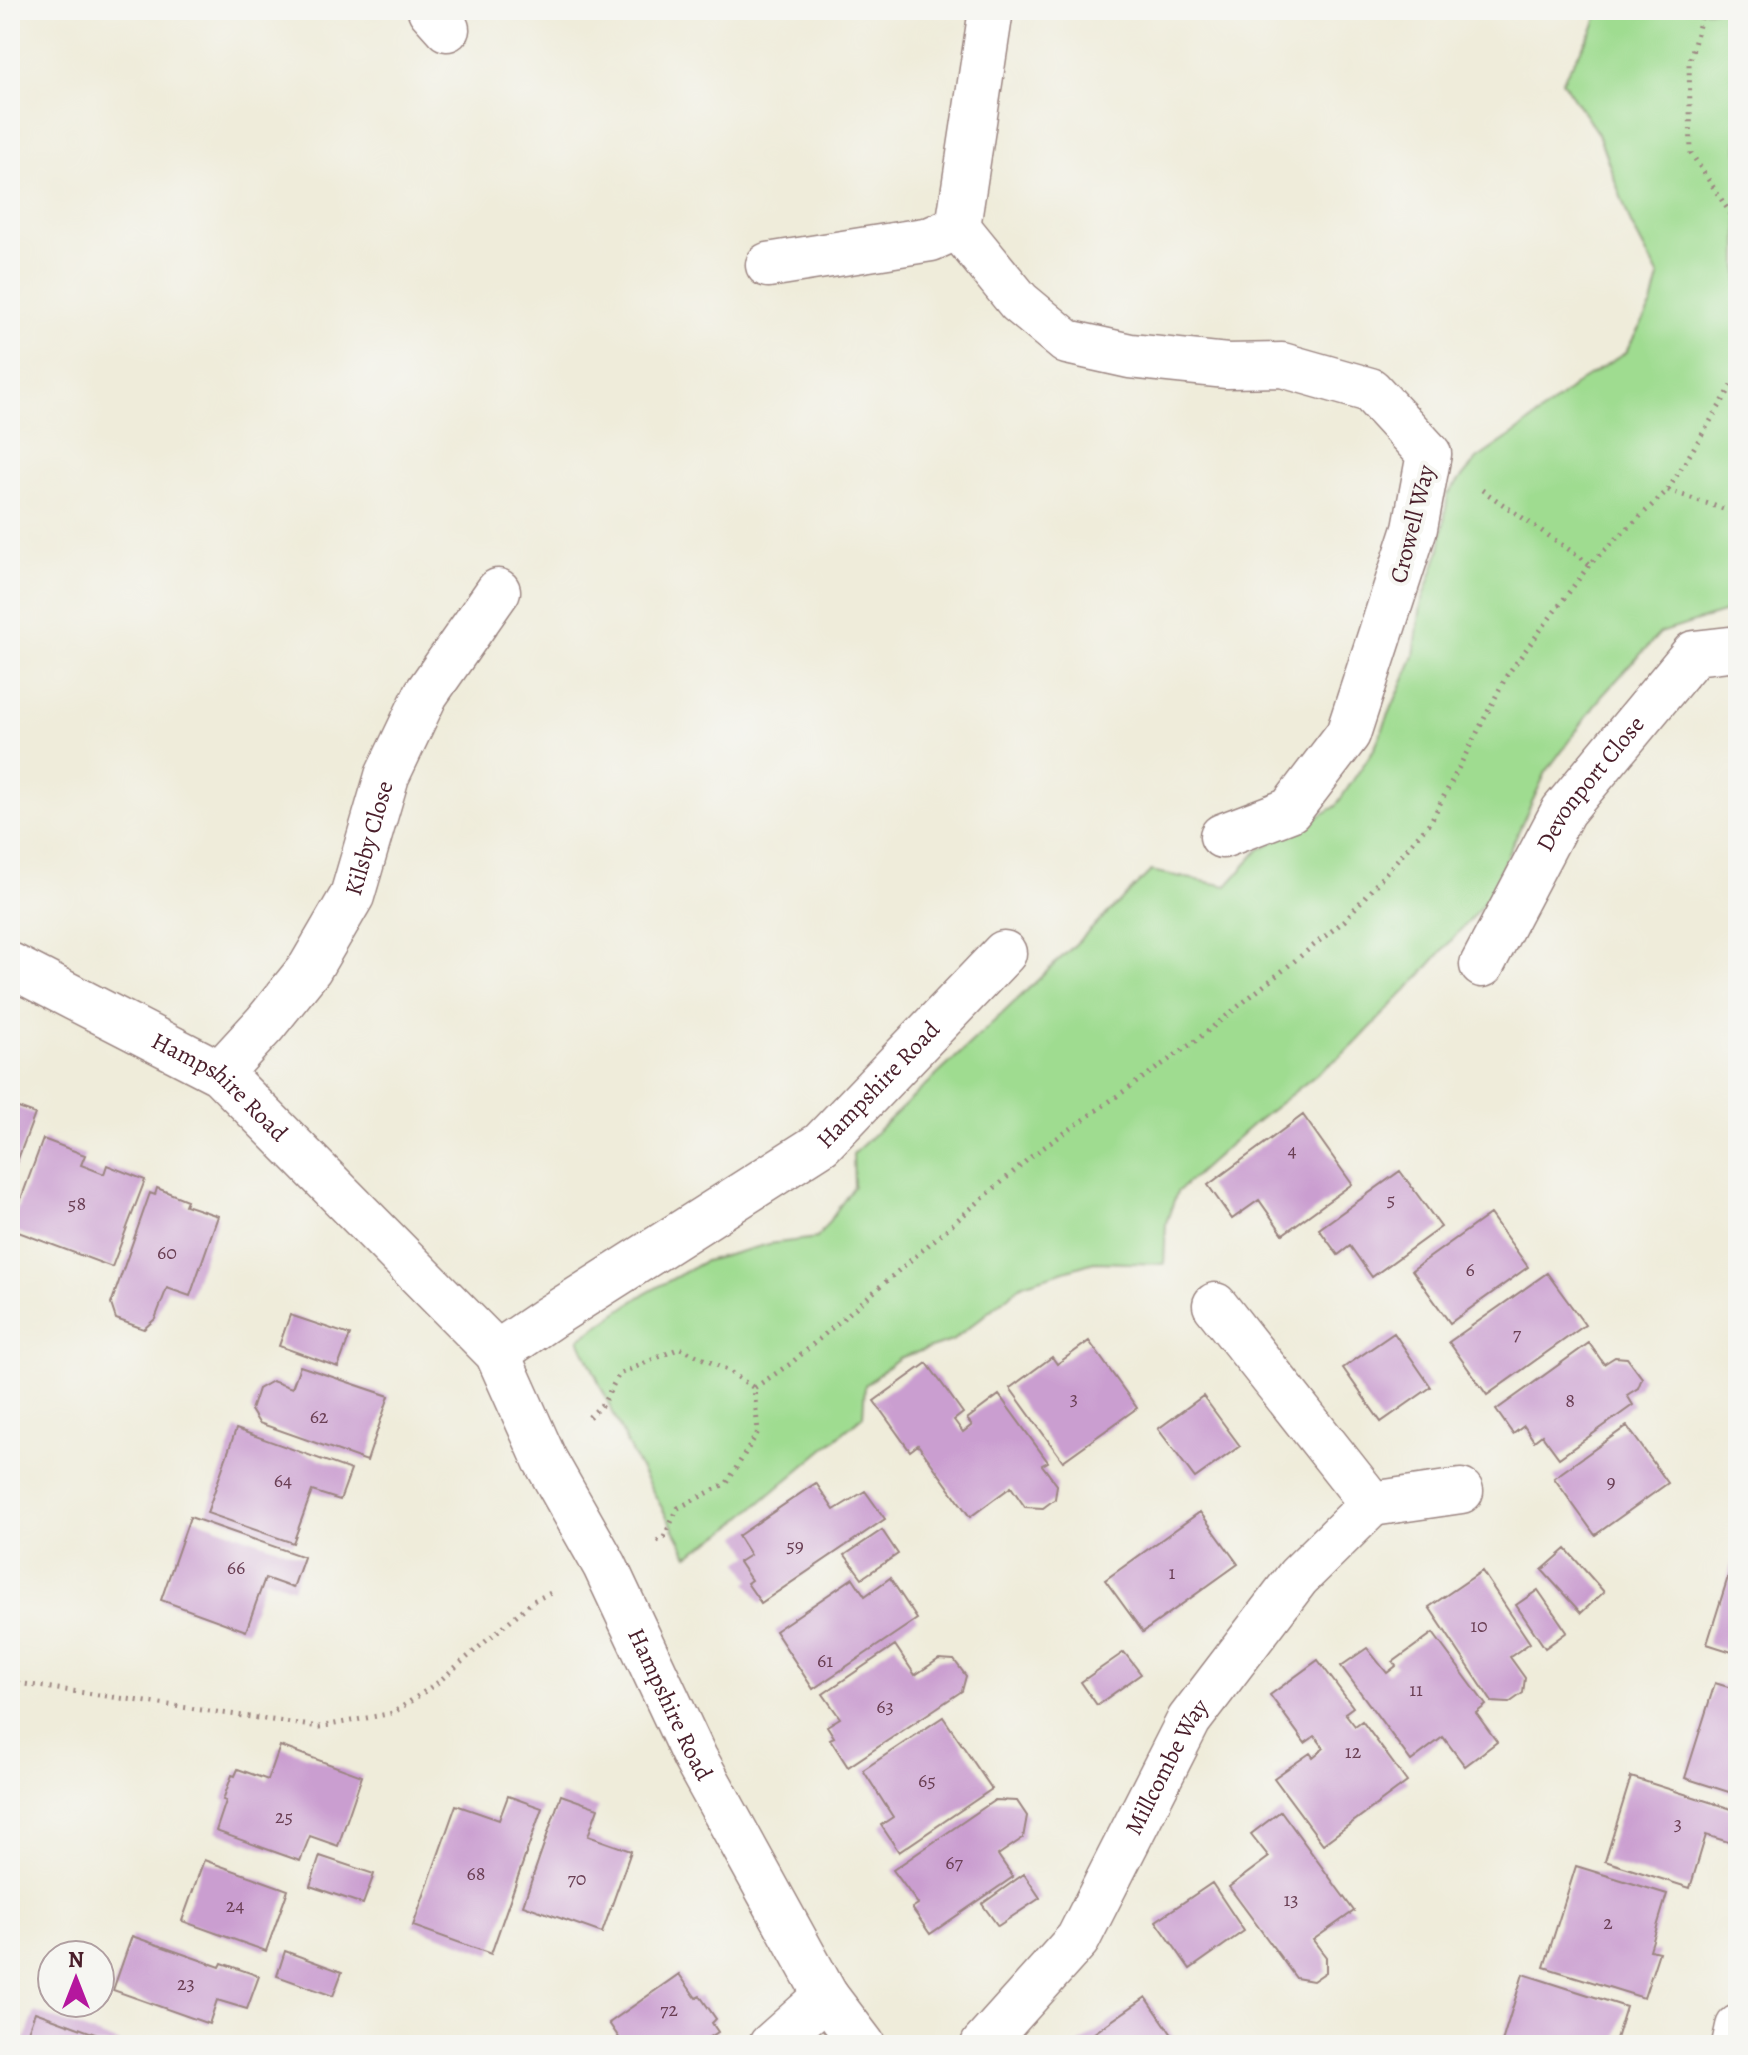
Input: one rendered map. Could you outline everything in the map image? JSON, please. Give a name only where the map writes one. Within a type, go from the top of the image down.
[{"type":"street","points":[[768,265],[931,239],[958,227],[991,10]]},
{"type":"street","name":"Crowell Way","points":[[958,227],[1019,302],[1067,342],[1130,356],[1227,366],[1282,365],[1370,390],[1429,454],[1415,528],[1348,734],[1290,810],[1222,836]]},
{"type":"street","name":"Kilsby Close","points":[[220,1073],[310,968],[352,896],[387,776],[400,748],[426,694],[498,591]]},
{"type":"street","name":"Devonport Close","points":[[1482,965],[1563,811],[1694,653],[1738,648]]},
{"type":"street","name":"Hampshire Road","points":[[497,1353],[821,1144],[1004,953]]},
{"type":"street","name":"Hampshire Road","points":[[10,965],[220,1073],[497,1353],[545,1460],[605,1566],[695,1758],[826,1996],[863,2045]]},
{"type":"street","points":[[1215,1305],[1372,1504],[1461,1491]]},
{"type":"street","name":"Millcombe Way","points":[[983,2045],[1078,1939],[1189,1720],[1298,1577],[1372,1504]]},
{"type":"street","points":[[771,2045],[826,1996]]},
{"type":"street","points":[[1734,2045],[1738,2027]]},
{"type":"path","points":[[1703,10],[1689,64],[1691,153],[1738,225]]},
{"type":"path","points":[[754,1388],[790,1364],[1033,1155],[1194,1042],[1344,921],[1431,821],[1507,675],[1590,564],[1668,490],[1738,376]]},
{"type":"path","points":[[1429,454],[1590,564]]},
{"type":"path","points":[[1668,490],[1738,514]]},
{"type":"path","points":[[545,1460],[603,1404],[619,1374],[680,1348],[727,1370],[754,1388]]},
{"type":"path","points":[[664,1537],[678,1508],[727,1483],[743,1457],[758,1432],[754,1388]]},
{"type":"path","points":[[10,1682],[319,1727],[393,1713],[437,1683],[533,1601],[605,1566]]},
{"type":"green space","points":[[1600,10],[1738,10],[1738,608],[1660,633],[1602,696],[1546,772],[1486,901],[1353,1046],[1252,1125],[1177,1192],[1166,1223],[1164,1264],[1094,1262],[1023,1284],[952,1341],[899,1358],[865,1385],[863,1416],[726,1531],[688,1555],[631,1452],[579,1339],[641,1296],[705,1261],[769,1244],[817,1238],[854,1186],[853,1154],[1151,871],[1227,886],[1259,850],[1335,807],[1374,749],[1414,656],[1421,605],[1440,550],[1448,494],[1477,459],[1521,429],[1582,380],[1625,353],[1652,305],[1659,277],[1631,224],[1598,134],[1562,81],[1592,31]]},
{"type":"building","points":[[10,1105],[35,1114],[10,1180]]},
{"type":"building","points":[[1303,1115],[1352,1184],[1283,1234],[1259,1200],[1232,1219],[1208,1185]]},
{"type":"building","points":[[43,1139],[85,1155],[81,1165],[104,1174],[107,1165],[145,1180],[112,1267],[10,1229]]},
{"type":"building","points":[[1400,1171],[1441,1227],[1372,1277],[1350,1246],[1338,1255],[1319,1229]]},
{"type":"building","points":[[157,1188],[187,1200],[185,1205],[218,1216],[190,1296],[167,1288],[155,1319],[144,1329],[116,1319],[111,1304],[150,1193],[155,1195]]},
{"type":"building","points":[[1490,1214],[1528,1267],[1450,1323],[1412,1270]]},
{"type":"building","points":[[1547,1273],[1585,1325],[1487,1395],[1449,1342]]},
{"type":"building","points":[[290,1315],[350,1335],[338,1367],[279,1346]]},
{"type":"building","points":[[1394,1333],[1431,1387],[1381,1422],[1343,1368]]},
{"type":"building","points":[[1089,1341],[1137,1408],[1063,1461],[1010,1388],[1052,1357],[1057,1364]]},
{"type":"building","points":[[1589,1343],[1604,1364],[1615,1357],[1627,1358],[1642,1378],[1638,1388],[1627,1395],[1633,1405],[1559,1458],[1542,1435],[1534,1441],[1524,1426],[1513,1434],[1496,1410]]},
{"type":"building","points":[[927,1363],[963,1413],[954,1420],[963,1432],[972,1425],[967,1419],[999,1395],[1048,1462],[1042,1465],[1057,1485],[1055,1499],[1043,1508],[1025,1507],[1011,1487],[970,1517],[918,1445],[910,1451],[874,1401]]},
{"type":"building","points":[[300,1366],[389,1396],[367,1461],[259,1423],[251,1410],[258,1389],[272,1381],[292,1388]]},
{"type":"building","points":[[1203,1396],[1240,1446],[1195,1478],[1158,1429]]},
{"type":"building","points":[[1627,1426],[1668,1483],[1595,1535],[1554,1478]]},
{"type":"building","points":[[236,1429],[351,1470],[340,1500],[312,1491],[293,1543],[207,1513]]},
{"type":"building","points":[[816,1483],[834,1510],[865,1491],[885,1519],[761,1603],[747,1583],[751,1580],[739,1562],[750,1555],[738,1536]]},
{"type":"building","points":[[1200,1512],[1238,1564],[1143,1632],[1105,1580]]},
{"type":"building","points":[[190,1517],[304,1557],[293,1588],[265,1578],[246,1631],[161,1600]]},
{"type":"building","points":[[882,1530],[898,1554],[862,1578],[845,1555]]},
{"type":"building","points":[[1566,1549],[1604,1592],[1581,1613],[1542,1570]]},
{"type":"building","points":[[1734,1558],[1738,1559],[1738,1654],[1707,1644]]},
{"type":"building","points":[[1482,1571],[1530,1643],[1510,1657],[1525,1678],[1523,1693],[1509,1703],[1492,1702],[1429,1607]]},
{"type":"building","points":[[853,1578],[865,1596],[890,1578],[917,1619],[813,1689],[775,1631]]},
{"type":"building","points":[[1538,1590],[1567,1632],[1545,1648],[1516,1605]]},
{"type":"building","points":[[1433,1633],[1486,1705],[1476,1713],[1497,1742],[1465,1766],[1443,1737],[1411,1761],[1341,1666],[1367,1648],[1387,1673],[1396,1666],[1393,1662]]},
{"type":"building","points":[[895,1645],[915,1675],[939,1659],[954,1660],[966,1676],[962,1691],[848,1767],[830,1739],[834,1737],[827,1726],[840,1718],[823,1694]]},
{"type":"building","points":[[1124,1652],[1141,1674],[1097,1705],[1081,1682]]},
{"type":"building","points":[[1318,1660],[1353,1707],[1345,1713],[1355,1726],[1362,1721],[1407,1782],[1323,1844],[1274,1778],[1310,1753],[1313,1757],[1324,1748],[1315,1736],[1305,1743],[1270,1695]]},
{"type":"building","points":[[1715,1683],[1738,1690],[1738,1795],[1685,1778]]},
{"type":"building","points":[[943,1717],[992,1789],[899,1852],[881,1825],[893,1817],[863,1770]]},
{"type":"building","points":[[280,1746],[362,1776],[338,1846],[310,1836],[300,1861],[216,1831],[232,1775],[235,1776],[238,1769],[268,1780]]},
{"type":"building","points":[[1631,1777],[1738,1811],[1738,1845],[1706,1835],[1690,1888],[1605,1861]]},
{"type":"building","points":[[561,1795],[598,1808],[588,1836],[631,1851],[602,1933],[523,1905]]},
{"type":"building","points":[[508,1796],[542,1808],[491,1954],[413,1926],[456,1805],[499,1820]]},
{"type":"building","points":[[995,1800],[1017,1801],[1027,1816],[1023,1838],[998,1855],[1013,1877],[930,1934],[912,1908],[918,1904],[893,1870]]},
{"type":"building","points":[[1281,1811],[1354,1911],[1313,1940],[1326,1957],[1326,1972],[1313,1981],[1296,1978],[1229,1887],[1269,1857],[1251,1834]]},
{"type":"building","points":[[320,1856],[374,1874],[363,1904],[310,1886]]},
{"type":"building","points":[[204,1860],[288,1890],[266,1951],[182,1921]]},
{"type":"building","points":[[1576,1866],[1667,1894],[1650,1950],[1659,1952],[1644,1998],[1544,1967]]},
{"type":"building","points":[[1024,1874],[1040,1898],[998,1926],[982,1904]]},
{"type":"building","points":[[1212,1883],[1244,1931],[1190,1969],[1156,1921]]},
{"type":"building","points":[[132,1936],[220,1967],[222,1963],[259,1976],[247,2009],[217,2000],[209,2024],[116,1991],[116,1981]]},
{"type":"building","points":[[285,1951],[342,1972],[333,1996],[277,1976]]},
{"type":"building","points":[[679,1974],[716,2019],[712,2023],[718,2032],[698,2045],[624,2045],[609,2023]]},
{"type":"building","points":[[1523,1974],[1626,2007],[1614,2045],[1501,2045]]},
{"type":"building","points":[[1146,1997],[1179,2045],[1077,2045]]},
{"type":"building","points":[[35,2012],[36,2019],[54,2019],[125,2045],[23,2045]]}]
